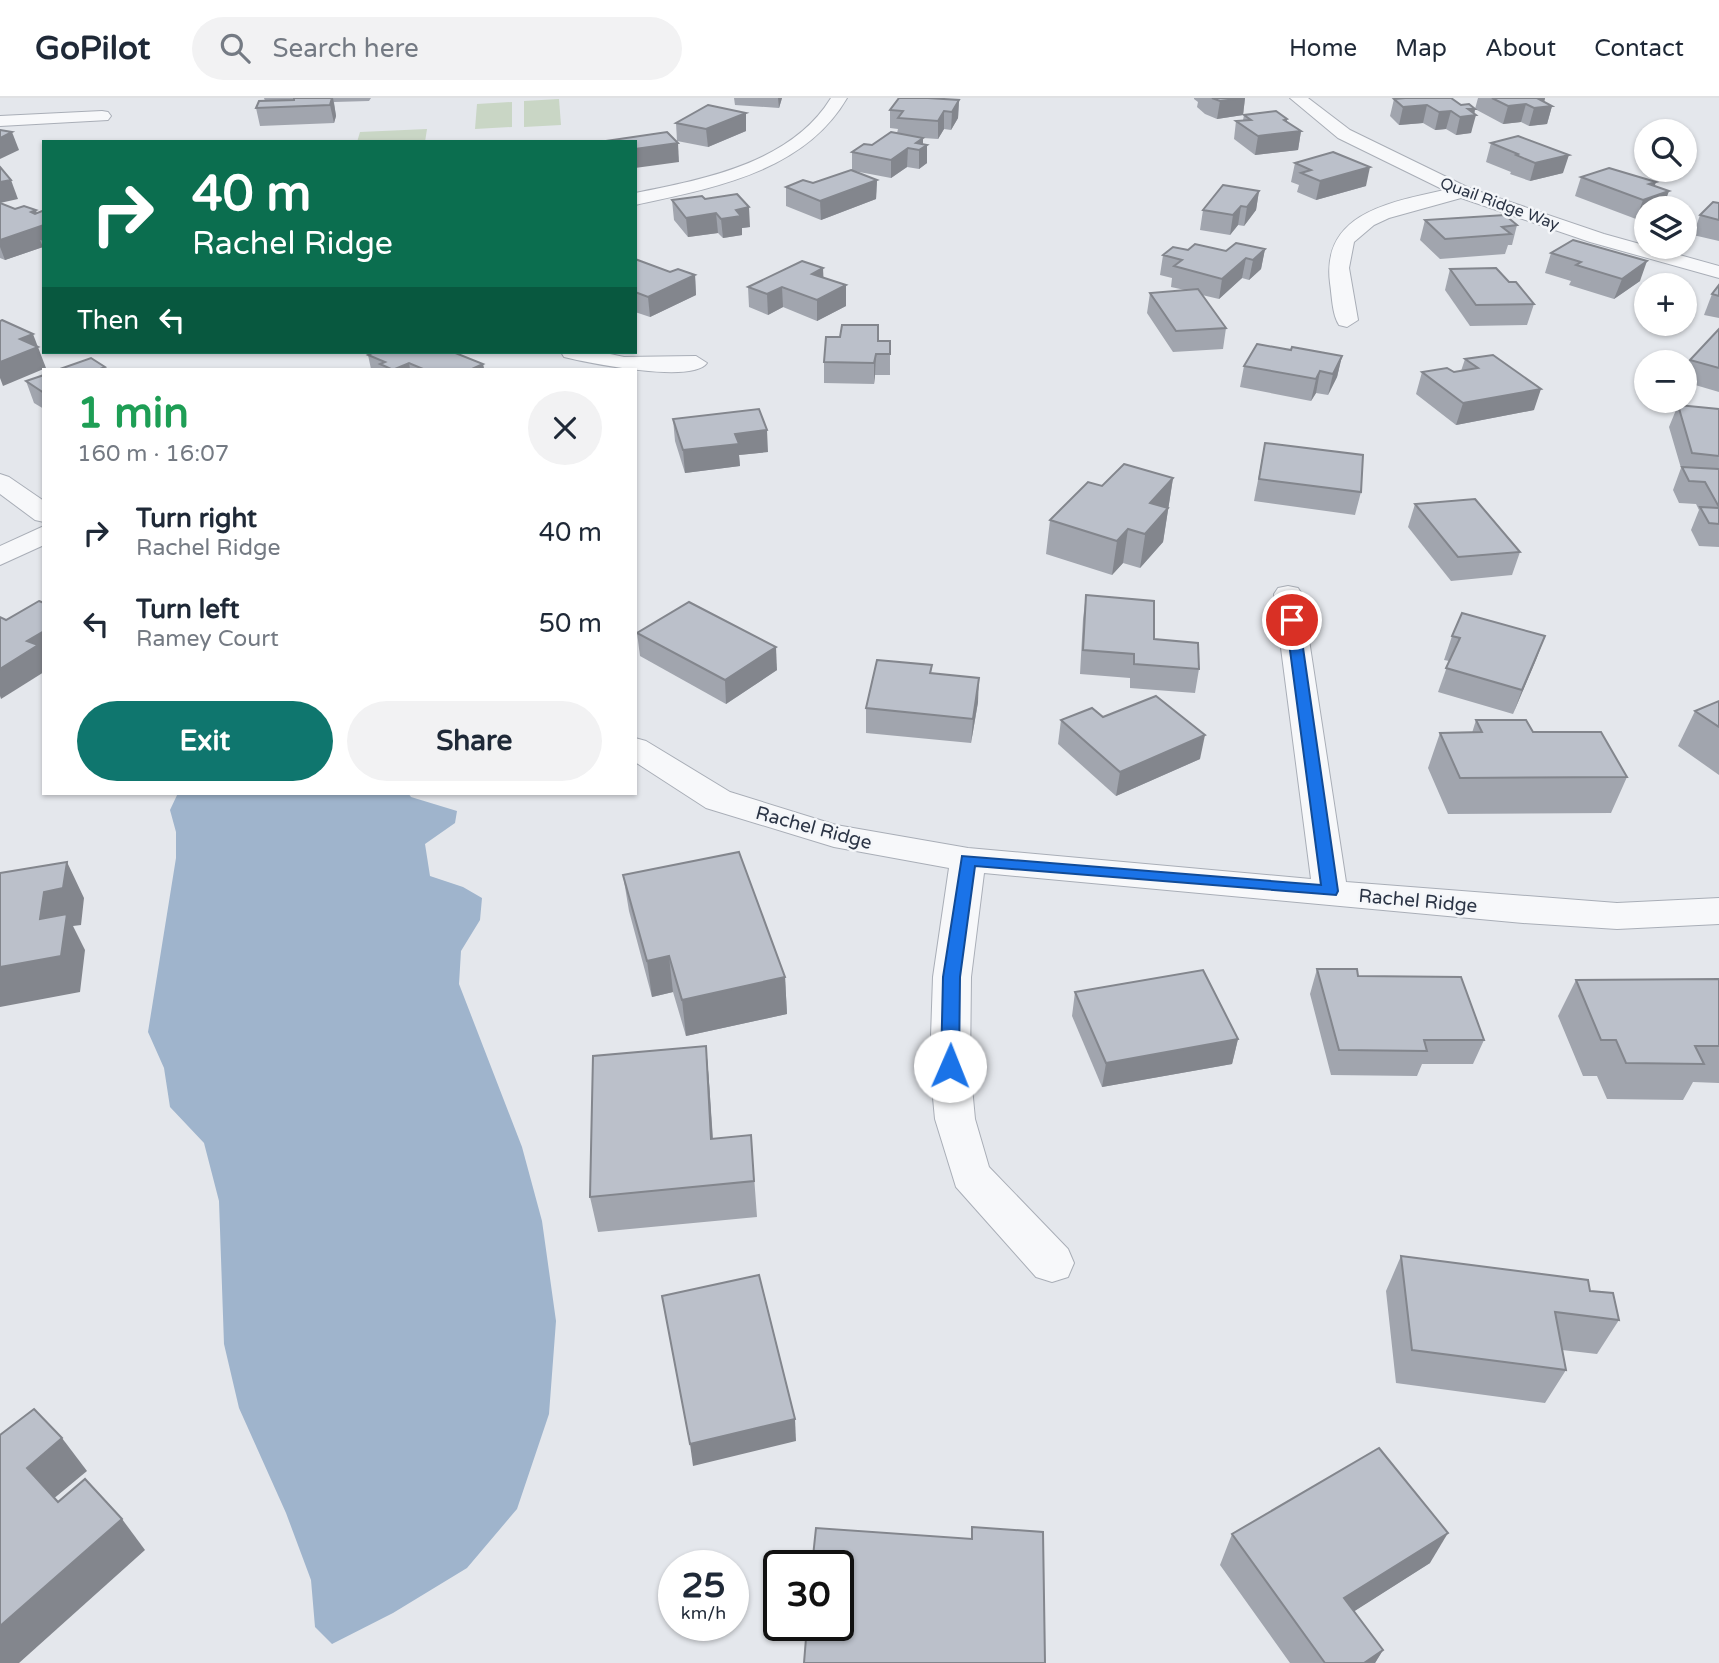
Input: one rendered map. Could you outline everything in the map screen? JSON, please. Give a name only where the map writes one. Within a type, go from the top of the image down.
[{"type":"street","points":[[637,198],[763,163],[826,121],[839,98]]},
{"type":"street","points":[[1299,99],[1324,98]]},
{"type":"street","name":"Quail Ridge Way","points":[[1299,99],[1344,134],[1462,192],[1597,237],[1719,272]]},
{"type":"street","points":[[0,121],[106,109],[94,134]]},
{"type":"street","points":[[1347,320],[1340,264],[1344,241],[1362,224],[1391,211],[1462,192]]},
{"type":"street","points":[[581,354],[624,364],[695,363]]},
{"type":"street","points":[[0,482],[42,513]]},
{"type":"street","points":[[0,557],[42,535]]},
{"type":"street","points":[[1288,594],[1330,891]]},
{"type":"street","name":"Rachel Ridge","points":[[637,749],[718,800],[834,836],[968,860],[1617,916],[1719,911]]},
{"type":"street","points":[[968,860],[952,977],[950,1066],[955,1119],[971,1175],[1052,1263]]},
{"type":"green space","points":[[559,99],[561,125],[524,127],[524,101]]},
{"type":"green space","points":[[512,102],[512,127],[475,129],[477,104]]},
{"type":"green space","points":[[427,129],[425,140],[358,140],[360,132]]},
{"type":"water","points":[[177,795],[410,795],[457,811],[455,823],[425,844],[430,876],[463,887],[482,898],[480,920],[461,951],[459,984],[522,1147],[542,1221],[556,1321],[549,1414],[517,1509],[467,1568],[393,1613],[332,1644],[315,1627],[311,1580],[286,1513],[239,1408],[224,1344],[219,1201],[204,1143],[170,1107],[164,1068],[148,1032],[176,858],[176,832],[170,810]]},
{"type":"building","points":[[332,98],[330,105],[256,108],[259,101]]},
{"type":"building","points":[[899,98],[959,100],[952,112],[944,111],[938,121],[898,118],[903,111],[890,110]]},
{"type":"building","points":[[1212,98],[1244,98],[1220,101]]},
{"type":"building","points":[[1451,98],[1461,105],[1469,104],[1475,109],[1468,109],[1476,115],[1460,117],[1451,111],[1439,112],[1427,105],[1403,107],[1394,99]]},
{"type":"building","points":[[1492,98],[1537,98],[1552,106],[1508,106]]},
{"type":"building","points":[[708,105],[746,113],[706,129],[676,123]]},
{"type":"building","points":[[1276,111],[1301,131],[1258,136],[1236,121],[1251,120],[1244,115]]},
{"type":"building","points":[[0,130],[12,132],[0,138]]},
{"type":"building","points":[[667,132],[678,143],[637,149],[637,140],[613,140]]},
{"type":"building","points":[[891,132],[923,138],[916,143],[927,145],[919,150],[908,148],[891,160],[852,152],[864,144],[872,145]]},
{"type":"building","points":[[1518,136],[1569,155],[1535,163],[1491,143]]},
{"type":"building","points":[[1333,152],[1370,167],[1320,181],[1301,173],[1311,170],[1295,163]]},
{"type":"building","points":[[0,167],[11,180],[0,182]]},
{"type":"building","points":[[1609,168],[1634,175],[1634,182],[1656,182],[1649,184],[1669,191],[1655,196],[1634,197],[1581,177]]},
{"type":"building","points":[[851,170],[877,180],[820,201],[786,187],[803,180],[813,183]]},
{"type":"building","points":[[1223,185],[1259,191],[1247,207],[1241,206],[1233,215],[1203,210]]},
{"type":"building","points":[[737,194],[749,207],[736,210],[741,216],[721,219],[716,213],[686,218],[672,200],[702,196],[705,199]]},
{"type":"building","points":[[1713,202],[1719,203],[1719,220],[1700,215]]},
{"type":"building","points":[[0,203],[15,209],[24,206],[36,210],[31,212],[35,214],[42,211],[42,226],[0,240]]},
{"type":"building","points":[[1505,215],[1517,225],[1502,227],[1511,234],[1445,239],[1425,220]]},
{"type":"building","points":[[1573,240],[1647,261],[1622,279],[1576,265],[1581,262],[1551,253]]},
{"type":"building","points":[[1236,243],[1265,249],[1253,260],[1246,258],[1222,279],[1174,266],[1182,260],[1163,255],[1173,247],[1188,250],[1195,244],[1226,251]]},
{"type":"building","points":[[637,260],[670,272],[678,269],[695,275],[648,297],[637,293]]},
{"type":"building","points":[[802,261],[823,268],[812,274],[846,285],[817,300],[782,287],[767,294],[748,287]]},
{"type":"building","points":[[1496,268],[1509,282],[1516,282],[1534,304],[1476,305],[1450,269]]},
{"type":"building","points":[[1719,285],[1719,296],[1712,294]]},
{"type":"building","points":[[1198,289],[1226,328],[1176,331],[1150,293]]},
{"type":"building","points":[[2,320],[33,334],[20,339],[38,347],[0,362]]},
{"type":"building","points":[[842,325],[878,325],[878,341],[890,341],[890,354],[876,354],[874,363],[824,362],[826,337],[840,337]]},
{"type":"building","points":[[1719,329],[1719,368],[1697,362],[1697,353]]},
{"type":"building","points":[[1257,344],[1342,356],[1333,374],[1320,371],[1316,379],[1244,366]]},
{"type":"building","points":[[458,354],[483,364],[474,368],[421,368],[409,363],[389,368],[380,364],[385,362],[368,355]]},
{"type":"building","points":[[1493,355],[1541,389],[1463,403],[1422,372],[1447,368],[1454,372],[1478,368],[1465,359]]},
{"type":"building","points":[[91,358],[105,367],[102,368],[63,368]]},
{"type":"building","points":[[42,376],[42,392],[26,381]]},
{"type":"building","points":[[1697,407],[1719,409],[1719,456],[1692,453],[1680,413],[1697,413]]},
{"type":"building","points":[[759,409],[767,430],[735,434],[739,444],[683,450],[673,419]]},
{"type":"building","points":[[1265,443],[1363,455],[1361,492],[1259,479]]},
{"type":"building","points":[[1124,464],[1173,478],[1150,503],[1168,508],[1145,534],[1128,529],[1117,541],[1050,520],[1088,482],[1102,486]]},
{"type":"building","points":[[1682,467],[1719,469],[1719,507],[1705,482],[1689,481]]},
{"type":"building","points":[[1475,499],[1520,552],[1458,557],[1415,504]]},
{"type":"building","points":[[1700,507],[1719,508],[1719,524],[1709,523]]},
{"type":"building","points":[[1086,595],[1154,601],[1154,639],[1198,643],[1199,669],[1134,664],[1134,654],[1083,650]]},
{"type":"building","points":[[39,601],[42,602],[42,632],[27,641],[38,645],[0,669],[0,617],[6,620]]},
{"type":"building","points":[[689,602],[776,647],[725,680],[637,633]]},
{"type":"building","points":[[1462,613],[1545,636],[1522,690],[1446,668],[1460,638],[1452,636]]},
{"type":"building","points":[[877,660],[932,665],[930,673],[979,678],[973,719],[866,708]]},
{"type":"building","points":[[1156,696],[1205,735],[1120,772],[1061,720],[1092,708],[1103,717]]},
{"type":"building","points":[[1719,701],[1719,727],[1695,711]]},
{"type":"building","points":[[1476,720],[1526,720],[1533,732],[1601,732],[1627,777],[1460,778],[1440,733],[1482,732]]},
{"type":"building","points":[[739,852],[785,977],[682,1000],[669,956],[647,961],[623,875]]},
{"type":"building","points":[[67,862],[63,888],[44,892],[40,919],[67,914],[61,956],[0,967],[0,873]]},
{"type":"building","points":[[1317,969],[1357,969],[1358,976],[1461,977],[1484,1040],[1424,1040],[1427,1051],[1339,1050]]},
{"type":"building","points":[[1203,970],[1238,1039],[1106,1063],[1075,992]]},
{"type":"building","points":[[1719,979],[1719,1046],[1695,1046],[1704,1064],[1626,1063],[1616,1040],[1601,1040],[1576,980]]},
{"type":"building","points":[[706,1046],[711,1139],[751,1135],[754,1181],[590,1197],[593,1056]]},
{"type":"building","points":[[1401,1256],[1588,1280],[1590,1291],[1613,1293],[1619,1320],[1555,1312],[1566,1370],[1412,1350]]},
{"type":"building","points":[[759,1275],[795,1419],[690,1444],[662,1296]]},
{"type":"building","points":[[34,1409],[62,1438],[27,1468],[58,1502],[85,1479],[122,1519],[0,1626],[0,1435]]},
{"type":"building","points":[[1379,1448],[1448,1533],[1344,1598],[1383,1650],[1364,1663],[1325,1663],[1232,1534]]},
{"type":"building","points":[[972,1527],[1043,1532],[1045,1663],[804,1663],[806,1641],[854,1641],[854,1550],[814,1550],[816,1528],[972,1539]]},
{"type":"route","points":[[950,1066],[952,977],[968,860],[1330,891],[1292,620]]}]
